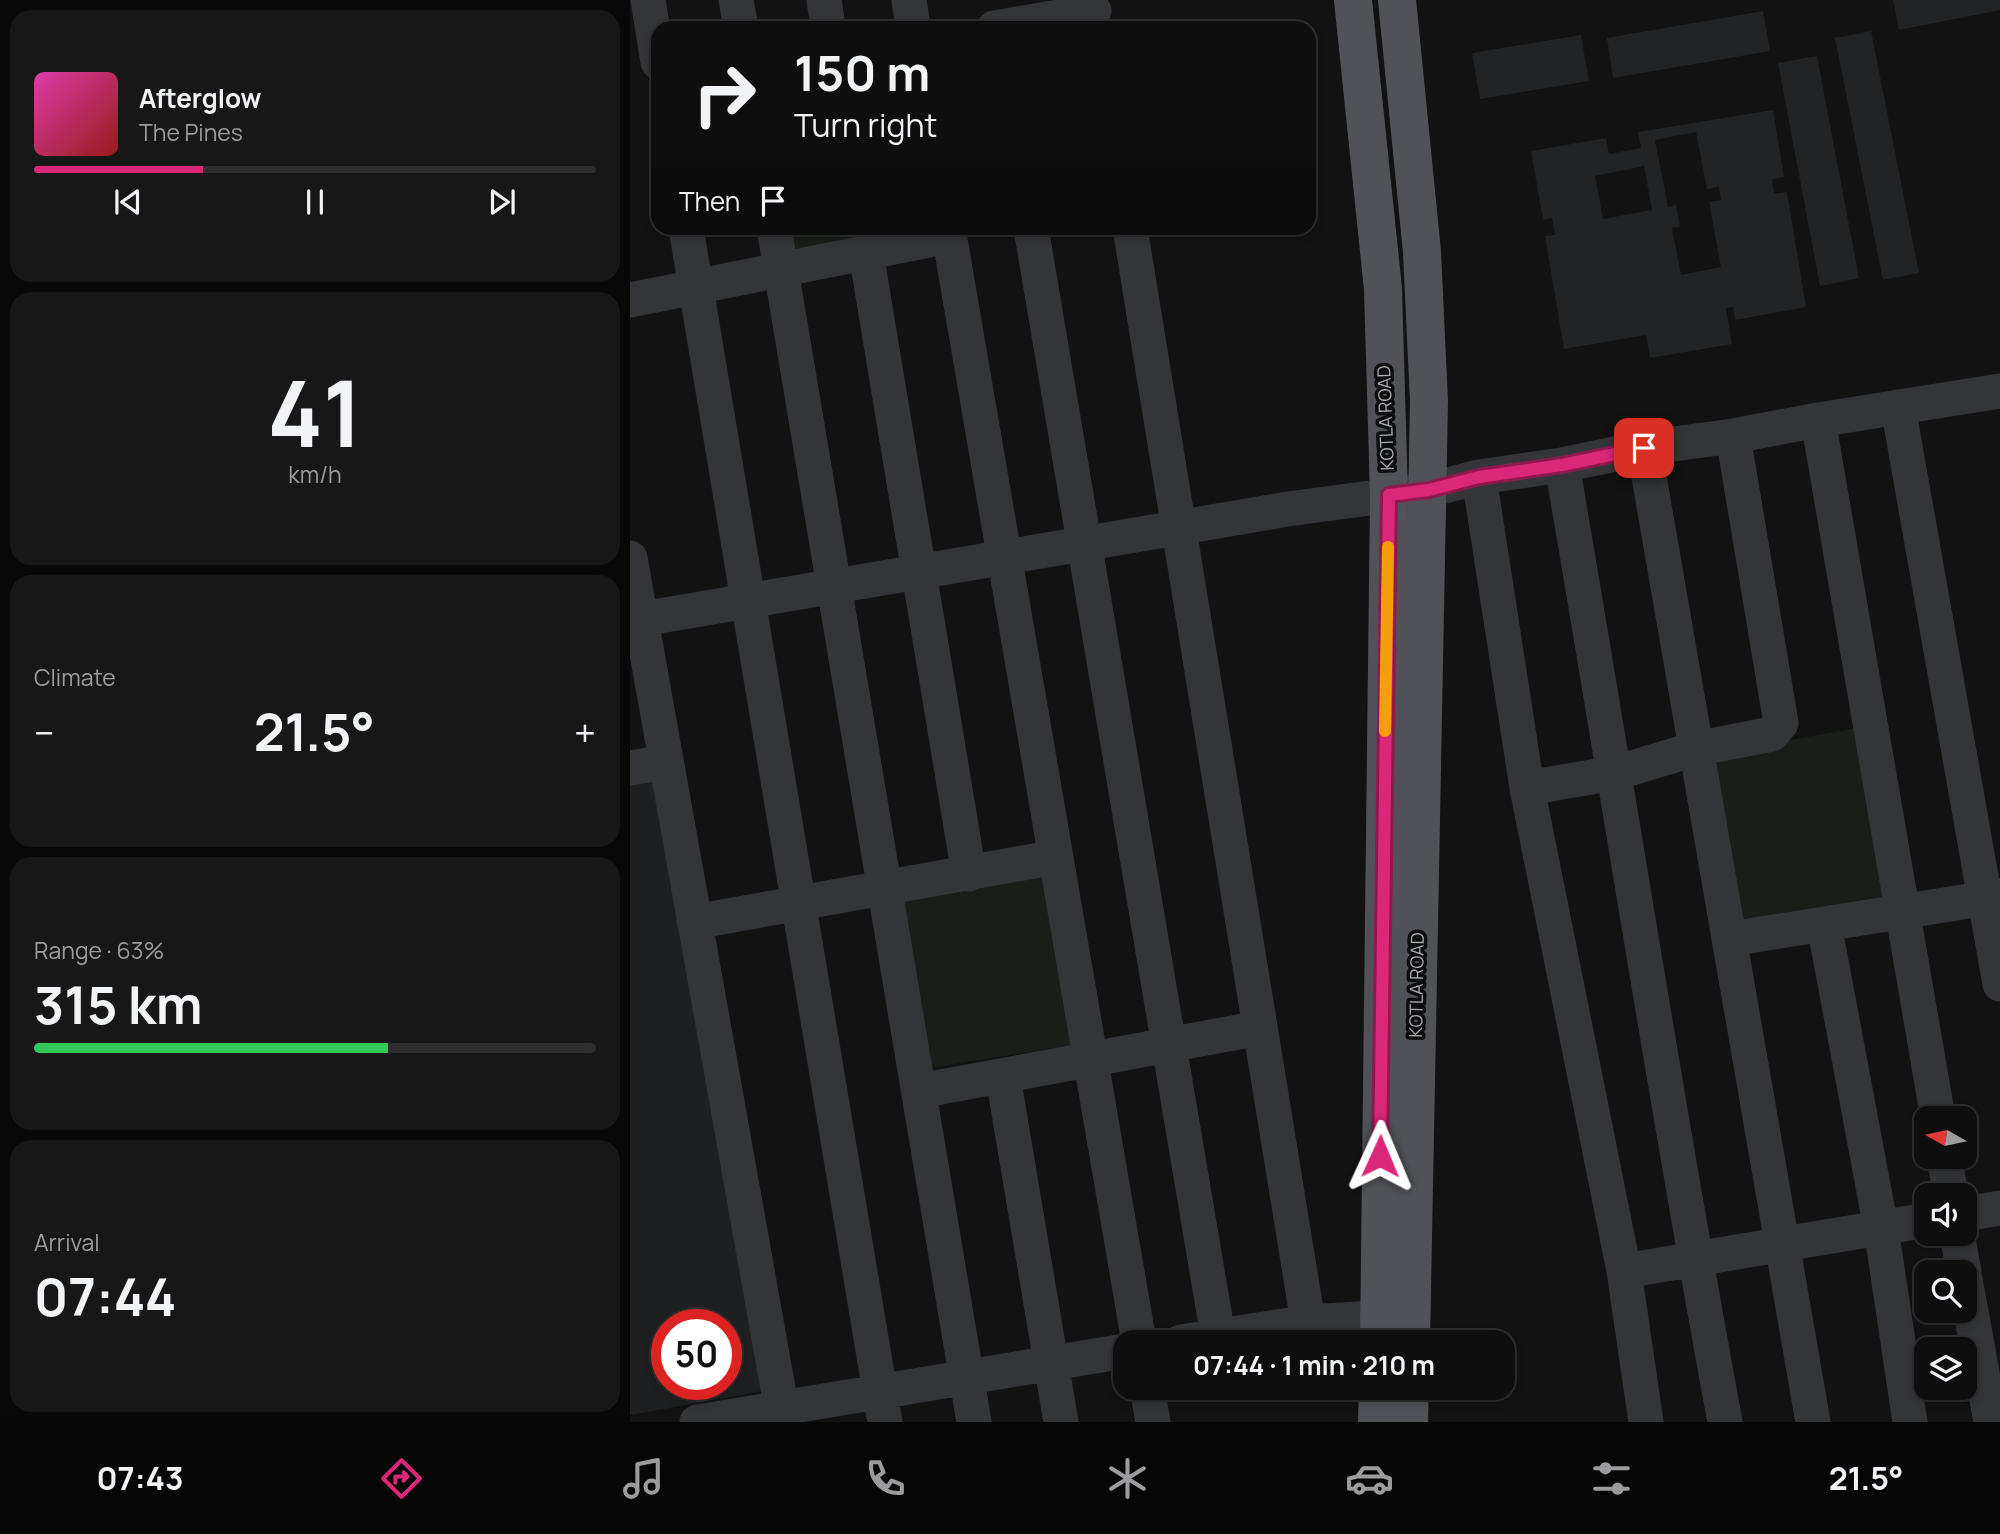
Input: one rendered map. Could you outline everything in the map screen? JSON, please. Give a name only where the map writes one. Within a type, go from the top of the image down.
[{"type":"main road","name":"KOTLA ROAD","points":[[1353,0],[1382,289],[1389,495],[1395,1330]]},
{"type":"main road","name":"KOTLA ROAD","points":[[1395,1330],[1420,804],[1429,490],[1429,401],[1422,252],[1397,0]]},
{"type":"main road","points":[[1377,1422],[1378,1400]]},
{"type":"main road","points":[[1409,1422],[1410,1400]]},
{"type":"street","points":[[648,0],[651,21]]},
{"type":"street","points":[[736,0],[740,21]]},
{"type":"street","points":[[824,0],[827,21]]},
{"type":"street","points":[[909,0],[913,21]]},
{"type":"street","points":[[993,0],[995,21]]},
{"type":"street","points":[[1042,21],[1095,13]]},
{"type":"street","points":[[687,235],[883,1407]]},
{"type":"street","points":[[775,235],[974,1422]]},
{"type":"street","points":[[630,300],[866,253],[936,235]]},
{"type":"street","points":[[949,235],[1137,1330]]},
{"type":"street","points":[[1032,235],[1217,1330]]},
{"type":"street","points":[[1131,235],[1308,1322]]},
{"type":"street","points":[[866,253],[969,874]]},
{"type":"street","points":[[635,620],[1180,528],[1429,490],[1479,477],[1562,465],[1644,448],[1733,436],[1898,407],[1999,395]]},
{"type":"street","points":[[1898,407],[1993,897],[2000,984]]},
{"type":"street","points":[[1818,420],[1936,1106]]},
{"type":"street","points":[[1527,788],[1615,773],[1695,749],[1772,734],[1781,723],[1733,436]]},
{"type":"street","points":[[1644,448],[1813,1422]]},
{"type":"street","points":[[1562,465],[1695,1259],[1725,1422]]},
{"type":"street","points":[[1479,477],[1527,788],[1624,1270],[1646,1422]]},
{"type":"street","points":[[630,558],[635,620],[666,762],[783,1415]]},
{"type":"street","points":[[630,768],[666,762]]},
{"type":"street","points":[[694,922],[1056,857]]},
{"type":"street","points":[[1730,939],[1993,897]]},
{"type":"street","points":[[1824,924],[1881,1228],[1910,1422]]},
{"type":"street","points":[[919,1091],[1261,1028]]},
{"type":"street","points":[[1003,1077],[1061,1422]]},
{"type":"street","points":[[1977,1212],[2000,1208]]},
{"type":"street","points":[[1624,1270],[1914,1222]]},
{"type":"street","points":[[1257,1330],[1308,1322],[1395,1330]]},
{"type":"street","points":[[1973,1323],[1991,1422]]},
{"type":"street","points":[[697,1422],[883,1407],[966,1378],[1113,1353]]},
{"type":"street","points":[[1149,1400],[1153,1422]]},
{"type":"shaded area","points":[[782,235],[896,235],[785,253]]},
{"type":"shaded area","points":[[1868,726],[1897,902],[1743,927],[1713,754]]},
{"type":"shaded area","points":[[655,781],[764,1391],[742,1395],[742,1309],[651,1309],[651,1400],[714,1400],[630,1415],[630,785]]},
{"type":"shaded area","points":[[1049,867],[1078,1044],[924,1069],[895,895]]},
{"type":"building","points":[[1893,0],[2000,0],[2000,10],[1899,30]]},
{"type":"building","points":[[1763,11],[1770,51],[1613,78],[1607,38]]},
{"type":"building","points":[[1871,31],[1919,273],[1883,280],[1835,38]]},
{"type":"building","points":[[1581,35],[1589,81],[1480,99],[1472,53]]},
{"type":"building","points":[[1817,56],[1859,278],[1820,286],[1778,63]]},
{"type":"building","points":[[1773,110],[1784,177],[1772,179],[1774,194],[1787,192],[1806,307],[1735,320],[1733,307],[1726,308],[1732,344],[1650,358],[1646,335],[1564,349],[1545,236],[1555,235],[1552,218],[1543,220],[1531,151],[1606,138],[1609,154],[1641,148],[1638,132]],"holes":[[[1696,132],[1707,189],[1719,187],[1721,200],[1709,202],[1721,267],[1681,275],[1672,228],[1680,227],[1676,205],[1668,207],[1655,140]],[[1644,166],[1652,210],[1603,219],[1595,176]]]},
{"type":"slow traffic","points":[[1385,731],[1388,547]]},
{"type":"route","points":[[1380,1156],[1389,495],[1429,490],[1479,477],[1562,465],[1644,448]]}]
